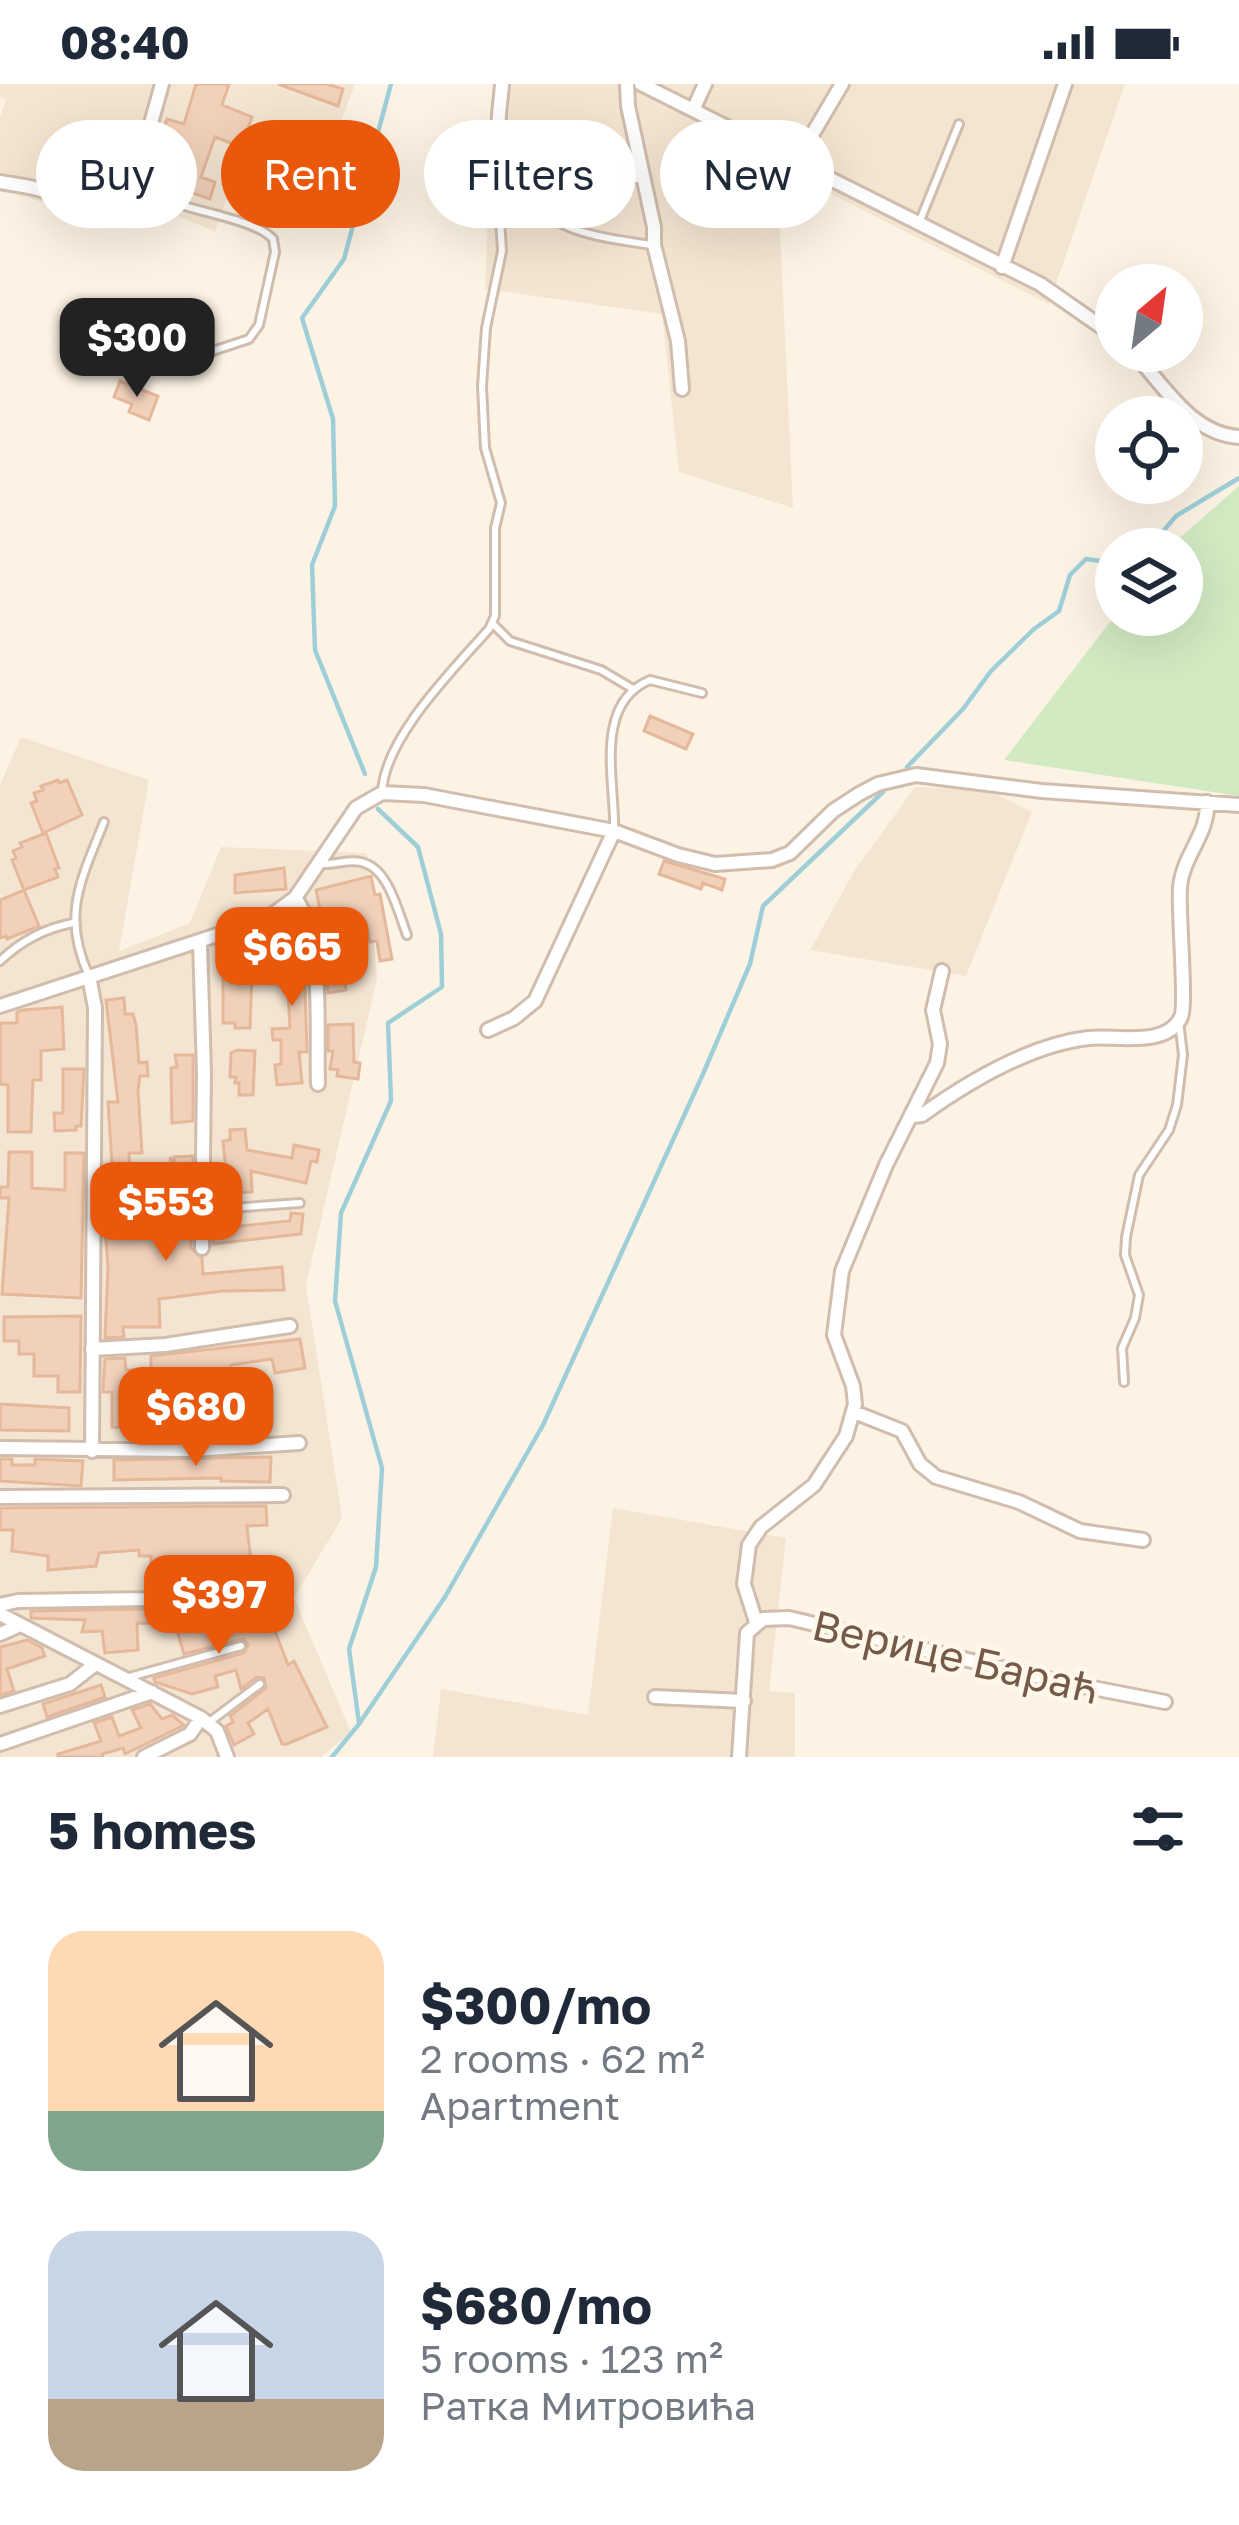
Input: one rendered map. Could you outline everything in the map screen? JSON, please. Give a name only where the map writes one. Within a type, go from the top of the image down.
[{"type":"street","points":[[152,120],[162,84]]},
{"type":"street","points":[[501,120],[502,84]]},
{"type":"street","points":[[627,84],[654,245],[673,313],[682,389]]},
{"type":"street","points":[[640,84],[713,120]]},
{"type":"street","points":[[693,110],[704,84]]},
{"type":"street","points":[[821,120],[842,84]]},
{"type":"street","points":[[1001,267],[1066,84]]},
{"type":"street","points":[[636,176],[641,176]]},
{"type":"street","points":[[0,182],[36,189]]},
{"type":"street","points":[[834,182],[1040,284],[1095,323]]},
{"type":"street","points":[[1150,372],[1192,417],[1232,437]]},
{"type":"street","points":[[0,1006],[266,919],[295,898],[356,808],[382,793],[424,795],[614,831],[699,861],[739,863],[790,853],[832,811],[893,780],[932,776],[1042,791],[1239,805]]},
{"type":"street","points":[[913,1116],[1060,1044],[1094,1037],[1162,1035],[1179,1021],[1184,1007],[1180,880],[1204,828],[1207,802]]},
{"type":"street","points":[[488,1030],[535,1001],[614,831]]},
{"type":"street","points":[[295,898],[308,925],[315,975],[317,1084]]},
{"type":"street","points":[[200,943],[202,1248]]},
{"type":"street","points":[[756,1622],[744,1584],[749,1545],[761,1527],[814,1485],[838,1452],[854,1412],[853,1386],[834,1335],[837,1293],[849,1250],[939,1054],[933,1010],[942,971]]},
{"type":"street","points":[[89,976],[95,1008],[92,1451]]},
{"type":"street","points":[[92,1349],[165,1345],[290,1326]]},
{"type":"street","points":[[854,1412],[902,1431],[924,1469],[936,1478],[1019,1502],[1080,1531],[1143,1540]]},
{"type":"street","points":[[0,1448],[92,1451],[299,1443]]},
{"type":"street","points":[[0,1497],[283,1495]]},
{"type":"street","points":[[226,1757],[217,1731],[205,1720],[18,1626],[0,1610],[18,1601],[191,1597],[250,1587]]},
{"type":"street","name":"Верице Бараћ","points":[[739,1757],[747,1633],[756,1622],[789,1618],[1057,1682],[1166,1702]]},
{"type":"street","points":[[0,1634],[18,1626]]},
{"type":"street","points":[[0,1706],[70,1684],[94,1665]]},
{"type":"street","points":[[0,1744],[152,1692]]},
{"type":"street","points":[[655,1697],[744,1701]]},
{"type":"street","points":[[144,1757],[190,1734],[205,1720]]},
{"type":"lane","points":[[918,226],[959,124]]},
{"type":"lane","points":[[119,368],[158,369],[249,339],[259,325],[275,252],[273,239],[258,227],[197,211]]},
{"type":"lane","points":[[382,793],[382,775],[404,735],[492,623],[495,528],[501,502],[485,448],[482,386],[486,328],[502,250],[501,228]]},
{"type":"lane","points":[[571,228],[654,245]]},
{"type":"lane","points":[[492,623],[510,641],[601,670],[633,690]]},
{"type":"lane","points":[[614,831],[610,753],[616,724],[633,690],[650,680],[702,693]]},
{"type":"lane","points":[[89,976],[75,946],[73,923],[80,884],[104,822]]},
{"type":"lane","points":[[319,862],[330,866],[356,860],[374,868],[386,883],[407,934]]},
{"type":"lane","points":[[0,961],[50,929],[73,923]]},
{"type":"lane","points":[[1124,1382],[1122,1348],[1139,1302],[1125,1255],[1126,1237],[1138,1175],[1169,1130],[1177,1105],[1183,1055],[1179,1021]]},
{"type":"lane","points":[[202,1210],[301,1203]]},
{"type":"lane","points":[[123,1678],[241,1646]]},
{"type":"lane","points":[[205,1720],[260,1684]]},
{"type":"shaded area","points":[[0,84],[355,84],[342,120],[221,120],[221,214],[215,231],[197,224],[197,120],[36,120],[36,200],[0,190],[0,117],[6,99],[0,97]]},
{"type":"shaded area","points":[[493,84],[1125,84],[1049,304],[834,196],[834,120],[660,120],[660,228],[780,228],[793,508],[679,472],[662,314],[485,289],[487,228],[636,228],[636,120],[492,120]]},
{"type":"shaded area","points":[[21,737],[149,780],[119,951],[190,923],[221,847],[367,853],[377,979],[306,1285],[342,1518],[294,1598],[351,1732],[321,1757],[0,1757],[0,785]]},
{"type":"shaded area","points":[[915,787],[988,790],[1032,812],[966,976],[810,950],[855,870]]},
{"type":"shaded area","points":[[613,1508],[786,1538],[769,1691],[795,1693],[795,1757],[433,1757],[441,1689],[588,1715]]},
{"type":"green space","points":[[1239,486],[1239,796],[1004,760],[1099,636],[1203,636],[1203,528],[1191,528]]},
{"type":"building","points":[[196,84],[229,84],[222,105],[252,117],[221,120],[221,139],[215,137],[201,177],[215,182],[210,199],[197,194],[197,120],[185,120]]},
{"type":"building","points":[[278,84],[327,84],[343,89],[338,106]]},
{"type":"building","points":[[120,381],[158,396],[149,420],[129,412],[132,404],[114,397]]},
{"type":"building","points":[[650,716],[693,734],[686,749],[644,731]]},
{"type":"building","points":[[67,780],[82,815],[43,833],[31,803],[37,801],[34,793],[43,790],[41,786]]},
{"type":"building","points":[[46,833],[58,877],[24,890],[13,851],[22,847],[20,843]]},
{"type":"building","points":[[664,861],[725,879],[722,890],[703,883],[701,889],[659,874]]},
{"type":"building","points":[[284,868],[286,889],[235,893],[235,875]]},
{"type":"building","points":[[371,876],[375,895],[380,894],[392,959],[380,961],[377,941],[370,942],[366,922],[343,926],[349,962],[341,964],[346,990],[328,993],[316,890]]},
{"type":"building","points":[[24,890],[39,926],[0,938],[0,900]]},
{"type":"building","points":[[296,929],[304,962],[307,1052],[299,1052],[302,1083],[277,1085],[275,1065],[281,1064],[281,1040],[273,1040],[272,1029],[290,1028],[276,932]]},
{"type":"building","points":[[252,972],[250,1028],[223,1023],[223,977]]},
{"type":"building","points":[[124,998],[125,1014],[133,1014],[136,1025],[139,1063],[147,1062],[148,1076],[140,1076],[138,1090],[142,1153],[129,1153],[130,1188],[116,1189],[115,1182],[108,1182],[108,1165],[112,1165],[108,1102],[118,1102],[106,1000]]},
{"type":"building","points":[[62,1007],[64,1049],[41,1051],[41,1080],[33,1080],[31,1132],[8,1132],[8,1085],[0,1084],[0,1023],[17,1023],[17,1012],[23,1010]]},
{"type":"building","points":[[353,1024],[358,1079],[337,1076],[338,1070],[330,1069],[333,1051],[328,1051],[328,1025]]},
{"type":"building","points":[[255,1051],[253,1095],[239,1095],[236,1077],[230,1077],[231,1053]]},
{"type":"building","points":[[175,1055],[193,1055],[193,1121],[172,1123]]},
{"type":"building","points":[[63,1069],[84,1069],[81,1126],[55,1131],[54,1113],[63,1113]]},
{"type":"building","points":[[245,1129],[247,1150],[292,1158],[294,1145],[319,1150],[306,1183],[251,1171],[252,1192],[228,1193],[223,1141],[230,1140],[230,1130]]},
{"type":"building","points":[[9,1152],[32,1152],[32,1188],[65,1190],[65,1153],[84,1153],[81,1298],[2,1294],[9,1198],[0,1198],[0,1187],[8,1187]]},
{"type":"building","points":[[193,1156],[191,1248],[202,1258],[203,1274],[282,1267],[284,1290],[159,1299],[160,1327],[123,1327],[124,1337],[105,1338],[105,1225],[135,1223],[136,1239],[175,1237],[174,1201],[157,1201],[157,1188],[172,1188],[170,1157],[175,1166],[174,1157]]},
{"type":"building","points":[[291,1213],[303,1214],[301,1234],[213,1244],[213,1217],[239,1218],[240,1226],[290,1221]]},
{"type":"building","points":[[81,1316],[80,1392],[58,1392],[58,1376],[34,1376],[34,1354],[19,1354],[19,1341],[4,1341],[4,1317]]},
{"type":"building","points":[[300,1339],[305,1368],[275,1373],[272,1359],[231,1365],[231,1369],[174,1369],[178,1396],[217,1394],[218,1408],[254,1406],[256,1426],[228,1428],[228,1419],[185,1422],[186,1439],[167,1439],[166,1430],[112,1427],[112,1392],[103,1392],[105,1359],[125,1358],[126,1370],[151,1370],[151,1356]]},
{"type":"building","points":[[0,1404],[69,1408],[69,1431],[0,1430]]},
{"type":"building","points":[[271,1457],[270,1482],[114,1480],[114,1460]]},
{"type":"building","points":[[0,1459],[12,1459],[12,1465],[35,1465],[35,1459],[83,1461],[81,1486],[0,1481]]},
{"type":"building","points":[[266,1506],[267,1525],[247,1526],[251,1562],[204,1568],[185,1568],[185,1560],[162,1560],[163,1568],[151,1568],[151,1556],[139,1556],[139,1550],[99,1553],[96,1566],[48,1570],[48,1556],[12,1551],[13,1530],[0,1530],[0,1508]]},
{"type":"building","points":[[266,1589],[269,1604],[265,1605],[288,1665],[294,1661],[327,1727],[287,1744],[282,1744],[268,1709],[248,1723],[254,1734],[234,1745],[226,1726],[233,1722],[230,1716],[266,1688],[264,1678],[257,1677],[241,1689],[236,1670],[215,1676],[218,1687],[192,1694],[155,1682],[154,1678],[244,1653],[248,1645],[244,1639],[184,1654],[175,1624],[137,1623],[138,1650],[105,1653],[102,1631],[82,1632],[85,1620],[31,1618],[31,1611],[148,1609],[251,1597]]},
{"type":"building","points":[[27,1640],[42,1648],[45,1656],[7,1669],[14,1691],[0,1695],[0,1647]]},
{"type":"building","points":[[101,1685],[105,1697],[47,1717],[43,1704]]},
{"type":"building","points":[[150,1704],[162,1719],[172,1715],[184,1725],[125,1754],[123,1748],[103,1757],[58,1757],[101,1741],[94,1723],[112,1717],[119,1736],[141,1728],[132,1710]]},
{"type":"waterway","points":[[365,774],[315,650],[312,565],[335,506],[333,419],[302,318],[344,259],[391,84]]},
{"type":"waterway","points":[[1166,528],[1176,516],[1239,478]]},
{"type":"waterway","points":[[907,767],[963,709],[991,671],[1059,611],[1070,575],[1086,559],[1095,560]]},
{"type":"waterway","points":[[332,1757],[445,1597],[543,1425],[750,964],[763,906],[883,792]]},
{"type":"waterway","points":[[359,1723],[349,1649],[376,1567],[382,1468],[335,1301],[341,1213],[391,1101],[388,1023],[442,987],[441,934],[418,847],[378,809]]}]
